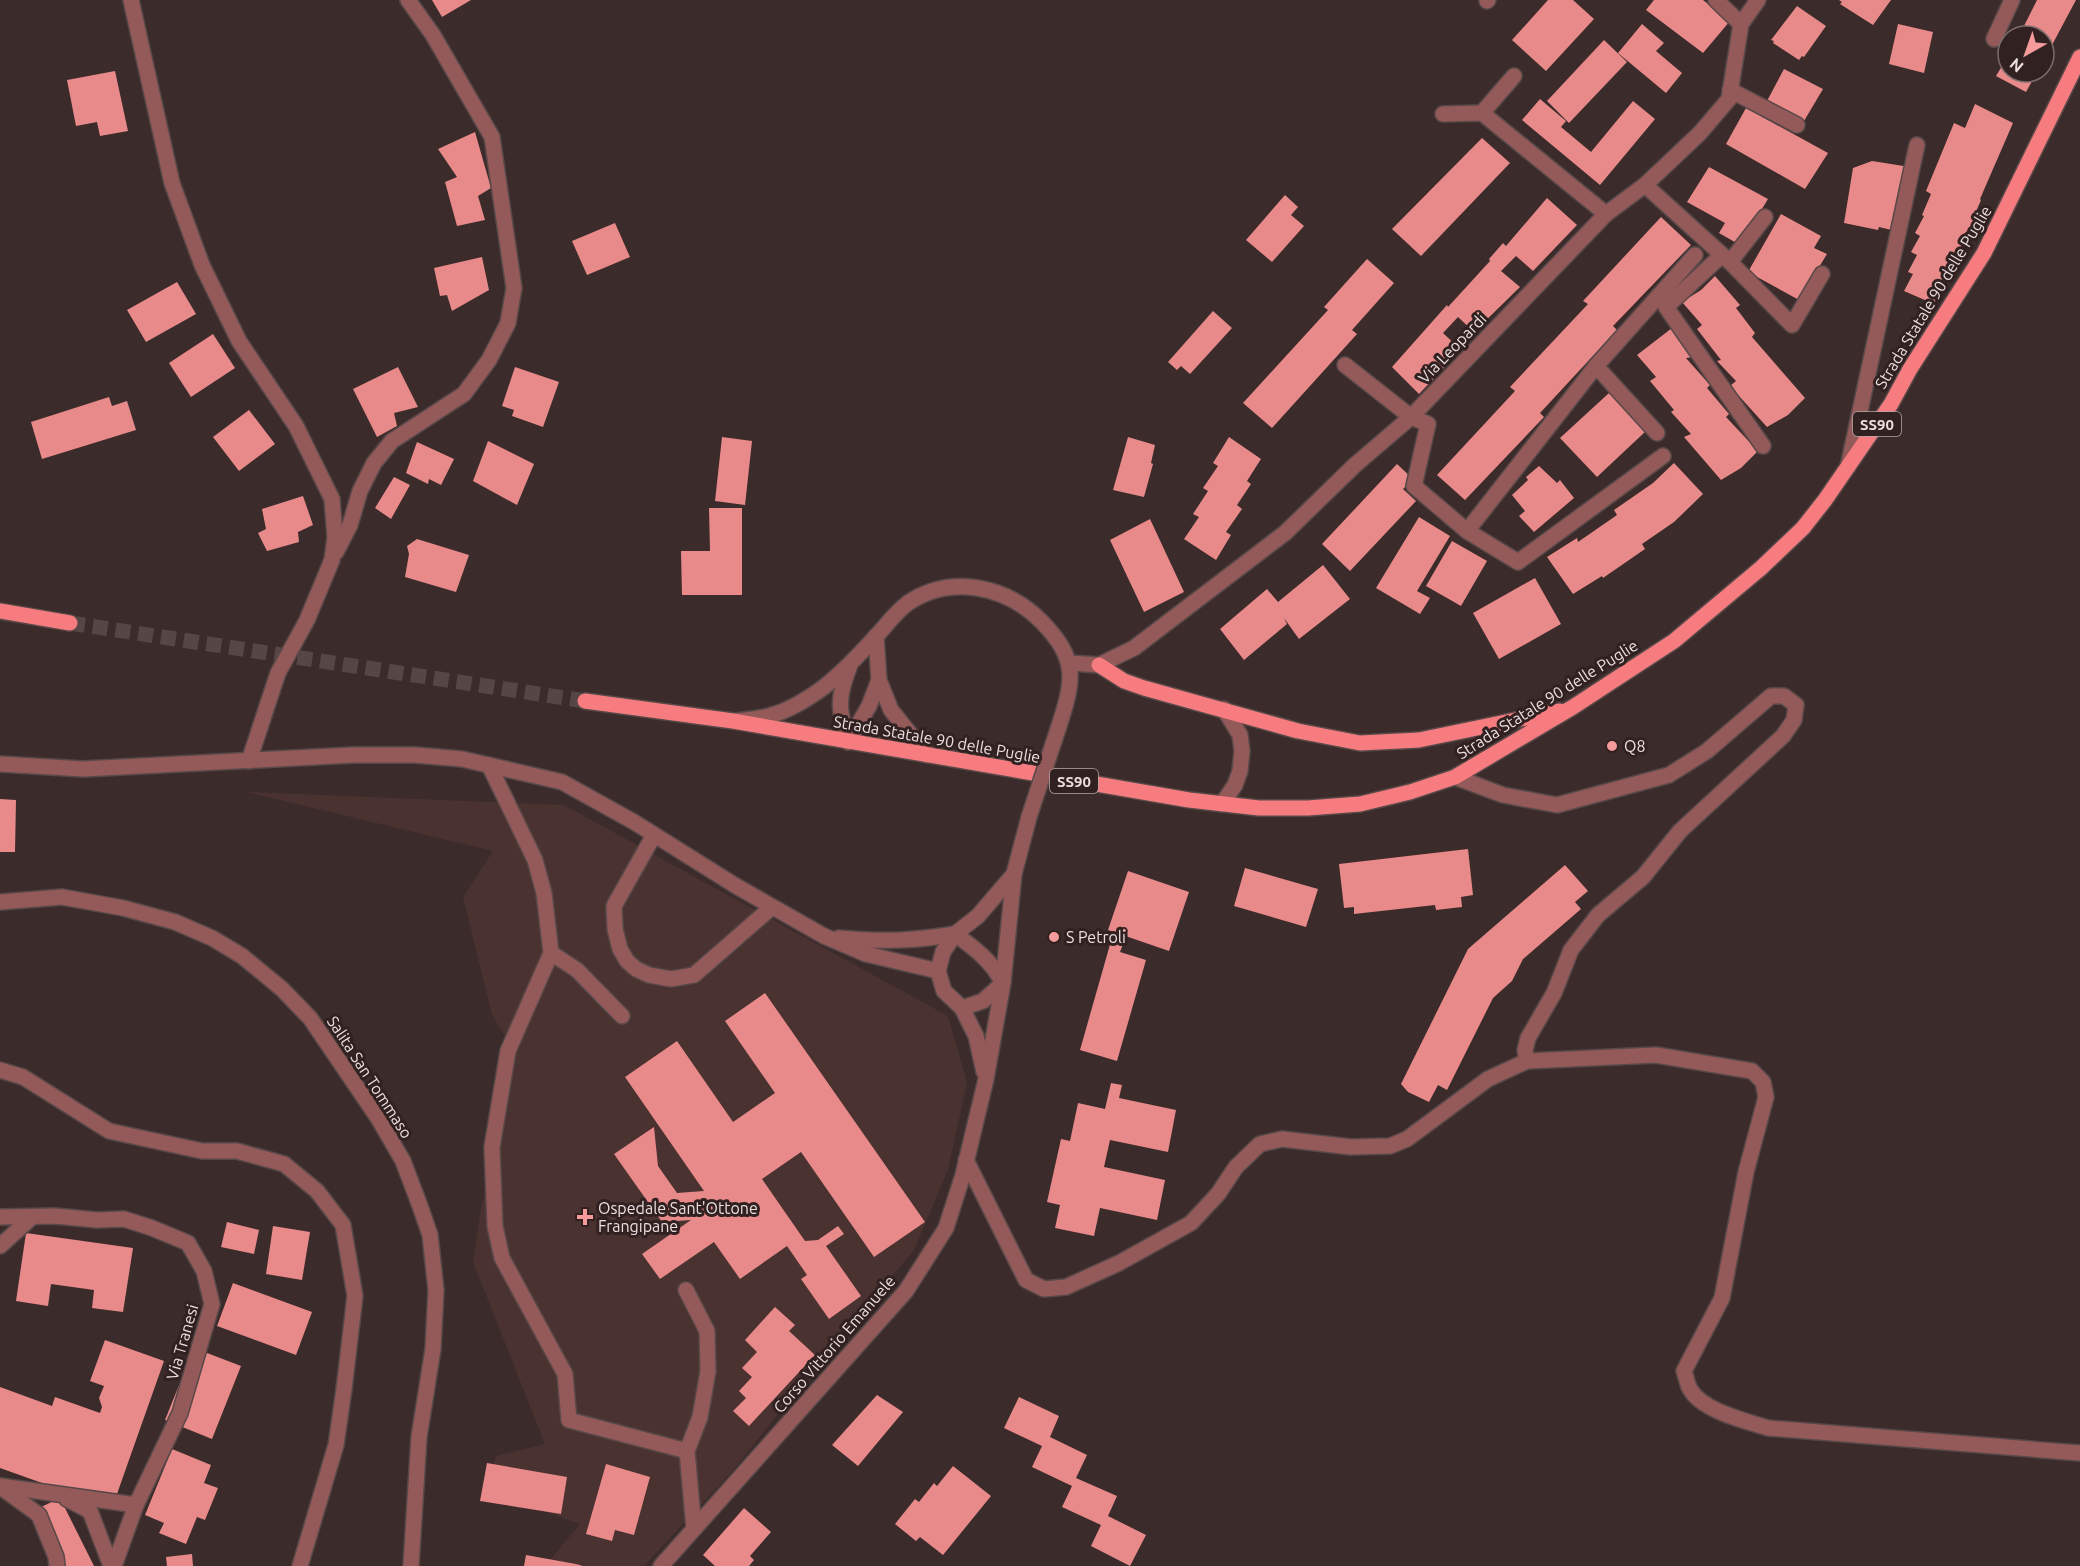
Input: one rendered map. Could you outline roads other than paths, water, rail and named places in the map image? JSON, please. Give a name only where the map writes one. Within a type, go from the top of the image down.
[{"type":"main road","name":"Strada Statale 90 delle Puglie","points":[[585,701],[733,721],[1189,800],[1259,808],[1360,804],[1410,792],[1455,777],[1573,707],[1674,640],[1761,568],[1803,528],[1890,404],[1984,253],[2080,57]]},
{"type":"main road","points":[[0,611],[70,623]]},
{"type":"main road","points":[[1099,664],[1125,681],[1144,688],[1298,731],[1360,743],[1419,740],[1573,707]]},
{"type":"street","points":[[131,0],[172,183],[202,265],[238,341],[296,426],[332,499],[335,537],[332,560]]},
{"type":"street","points":[[249,761],[278,673],[307,620],[332,560],[350,525],[360,492],[374,463],[392,441],[464,394],[489,360],[508,323],[514,288],[492,137],[433,35],[408,0]]},
{"type":"street","points":[[1716,0],[1741,24]]},
{"type":"street","name":"Via Leopardi","points":[[1099,664],[1134,648],[1285,532],[1355,465],[1411,417],[1606,214],[1645,185],[1700,133],[1729,99],[1741,24],[1758,0]]},
{"type":"street","points":[[1994,39],[2012,0]]},
{"type":"street","points":[[1482,113],[1514,76]]},
{"type":"street","points":[[1730,90],[1797,125]]},
{"type":"street","points":[[1443,114],[1482,113],[1606,214]]},
{"type":"street","points":[[1848,466],[1917,145]]},
{"type":"street","points":[[1645,185],[1726,258],[1792,325],[1822,274]]},
{"type":"street","points":[[1763,446],[1666,307],[1726,258],[1765,217]]},
{"type":"street","points":[[1467,531],[1596,366],[1695,255]]},
{"type":"street","points":[[1345,365],[1411,417],[1428,424],[1414,486],[1467,531],[1518,562],[1663,456]]},
{"type":"street","points":[[1596,366],[1657,433]]},
{"type":"street","name":"Corso Vittorio Emanuele","points":[[662,1566],[906,1291],[946,1228],[986,1079],[1003,983],[1014,874],[1029,817],[1070,694],[1070,663],[1058,638],[1031,611],[1009,597],[974,586],[952,587],[932,592],[908,603],[851,662],[825,686],[807,698],[772,715],[733,721]]},
{"type":"street","points":[[876,636],[879,680],[891,710],[927,756]]},
{"type":"street","name":"Corso Vittorio Emanuele","points":[[848,742],[840,709],[841,690],[851,662]]},
{"type":"street","points":[[1070,663],[1099,664]]},
{"type":"street","points":[[848,742],[869,705],[879,680]]},
{"type":"street","points":[[1455,777],[1503,795],[1557,805],[1669,776],[1707,752],[1771,696],[1784,696],[1796,705],[1794,720],[1783,736],[1680,831],[1643,877],[1598,915],[1571,950],[1554,993],[1528,1038],[1527,1061]]},
{"type":"street","points":[[1222,804],[1235,785],[1240,771],[1242,751],[1240,735],[1224,709]]},
{"type":"street","points":[[0,764],[83,769],[353,755],[416,755],[462,759],[562,782],[824,936],[866,954],[938,971]]},
{"type":"street","points":[[489,765],[535,860],[544,893],[551,953],[508,1051],[504,1072],[492,1147],[495,1227],[502,1258],[565,1374],[569,1420],[687,1451]]},
{"type":"street","points":[[654,835],[614,906],[615,929],[620,949],[627,961],[636,969],[649,975],[671,979],[694,975],[772,907]]},
{"type":"street","name":"Corso Vittorio Emanuele","points":[[986,1079],[976,1036],[962,1008],[944,991],[938,971],[943,952],[955,934],[978,916],[1014,874]]},
{"type":"street","name":"Salita San Tommaso","points":[[0,902],[62,897],[123,908],[176,922],[212,938],[242,956],[282,989],[316,1028],[378,1118],[403,1161],[430,1234],[436,1290],[433,1350],[419,1437],[411,1566]]},
{"type":"street","points":[[824,936],[870,940],[913,940],[955,934],[978,951],[995,968],[1003,983],[982,1002],[962,1008]]},
{"type":"street","points":[[551,953],[577,970],[622,1016]]},
{"type":"street","points":[[966,1160],[1026,1280],[1044,1290],[1066,1287],[1119,1263],[1191,1223],[1218,1194],[1236,1167],[1260,1144],[1282,1139],[1351,1147],[1390,1146],[1407,1139],[1488,1079],[1527,1061],[1656,1055],[1752,1071],[1763,1082],[1766,1097],[1746,1172],[1722,1298],[1684,1371],[1690,1390],[1704,1403],[1768,1428],[2080,1453]]},
{"type":"street","points":[[0,1070],[23,1077],[109,1131],[202,1151],[237,1150],[284,1164],[317,1191],[343,1225],[355,1296],[344,1389],[336,1445],[300,1566]]},
{"type":"street","name":"Via Tranesi","points":[[0,1217],[55,1216],[97,1220],[124,1219],[188,1243],[204,1272],[212,1304],[180,1413],[136,1505],[112,1566]]},
{"type":"street","points":[[0,1246],[31,1218]]},
{"type":"street","points":[[686,1290],[707,1330],[708,1371],[700,1417],[687,1451],[694,1529]]},
{"type":"street","points":[[0,1486],[136,1505]]},
{"type":"street","points":[[0,1486],[39,1515],[56,1557],[57,1566]]},
{"type":"street","points":[[56,1494],[90,1512],[112,1566]]},
{"type":"tunnel","points":[[70,623],[585,701]]},
{"type":"place","name":"Q8","points":[[1612,746]]},
{"type":"place","name":"S Petroli","points":[[1054,937]]},
{"type":"place","name":"Ospedale Sant'Ottone Frangipane","points":[[585,1217]]}]
